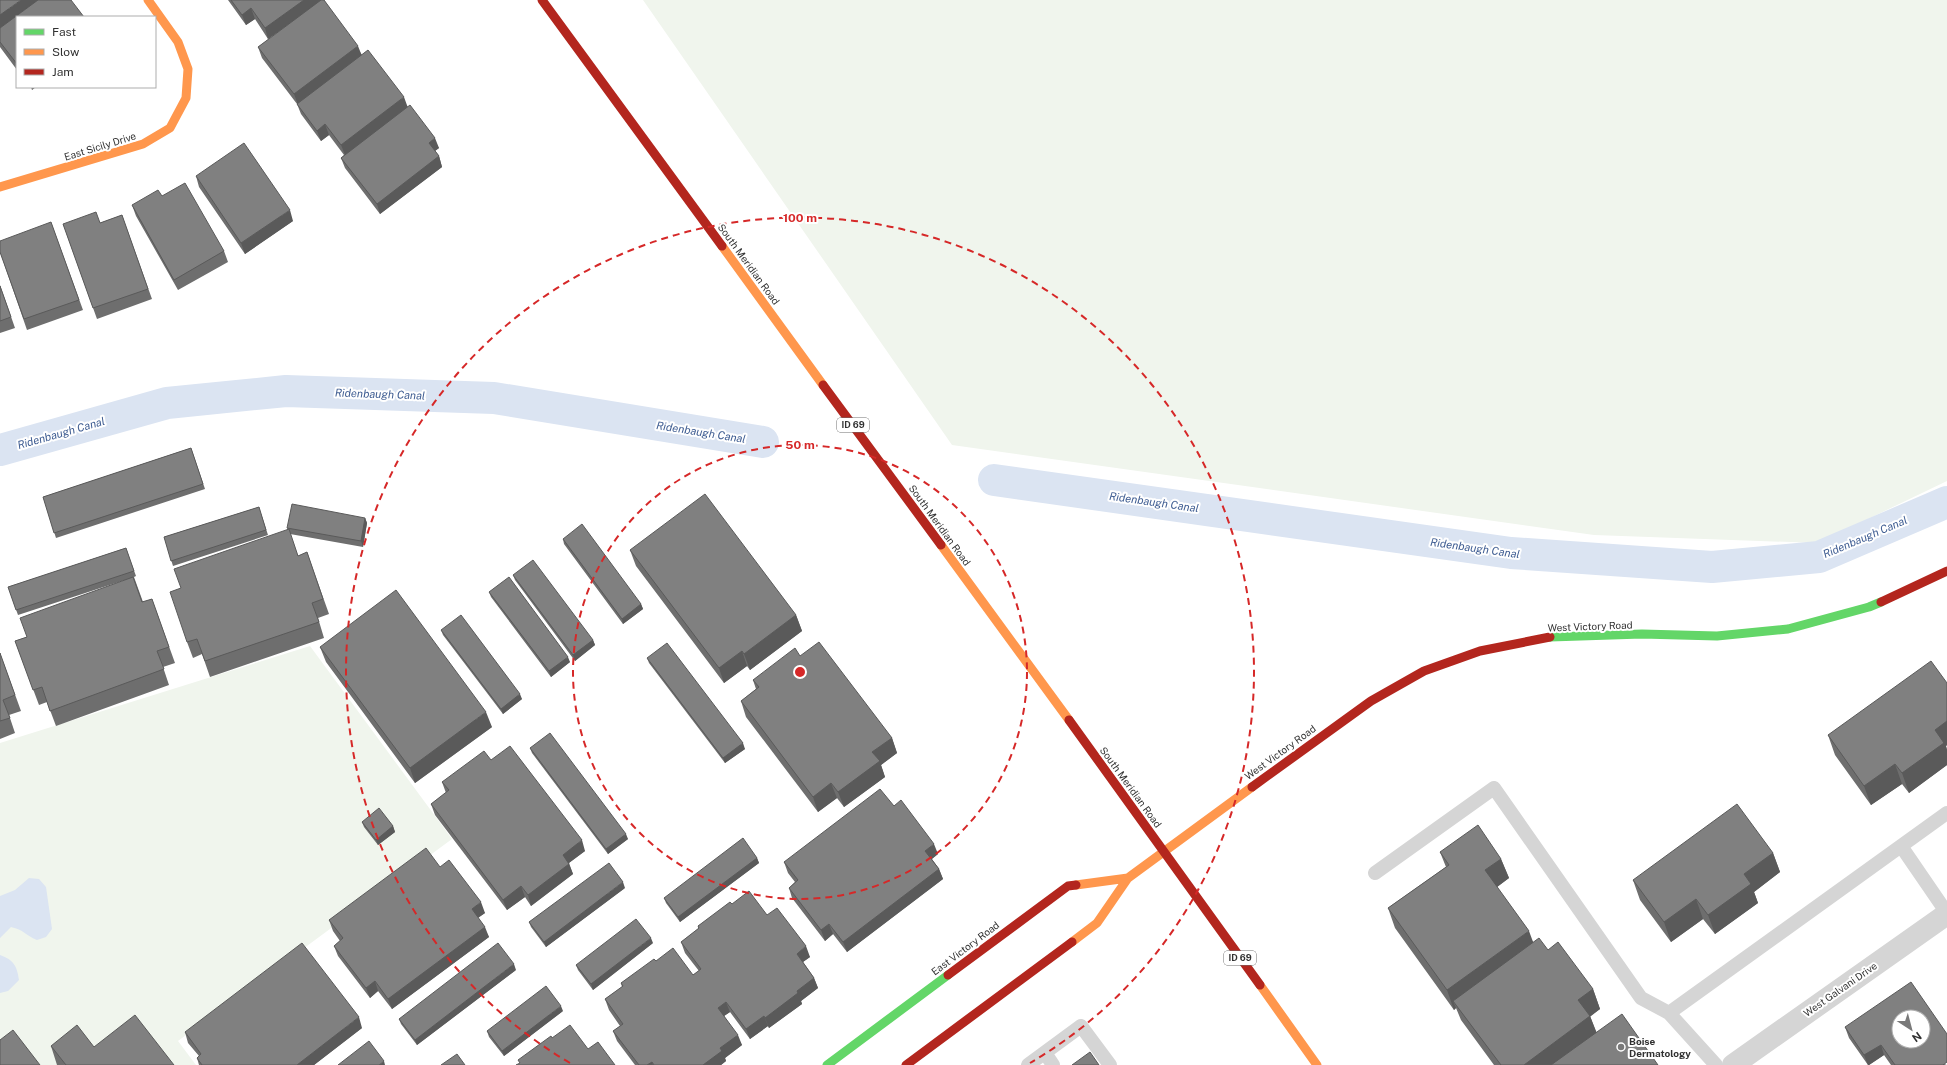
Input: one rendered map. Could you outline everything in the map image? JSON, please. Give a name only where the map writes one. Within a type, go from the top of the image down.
[{"type":"main road","name":"East Sicily Drive","points":[[0,187],[143,144],[170,128],[186,98],[188,69],[178,42],[148,0]]},
{"type":"main road","name":"South Meridian Road","points":[[542,0],[1164,850],[1317,1065]]},
{"type":"main road","name":"West Victory Road","points":[[1164,850],[1370,701],[1424,671],[1480,651],[1550,637],[1642,634],[1717,636],[1788,629],[1869,607],[1947,571]]},
{"type":"main road","points":[[914,1063],[1097,923],[1128,878],[1164,850]]},
{"type":"main road","name":"East Victory Road","points":[[827,1065],[1068,886],[1128,878]]},
{"type":"street","name":"West Galvani Drive","points":[[1733,1065],[1947,913]]},
{"type":"lane","points":[[1375,873],[1494,788],[1641,998],[1669,1013],[1716,1065]]},
{"type":"lane","points":[[1669,1013],[1947,813]]},
{"type":"lane","points":[[1901,846],[1947,913]]},
{"type":"lane","points":[[1028,1065],[1081,1026],[1110,1065]]},
{"type":"lane","points":[[1045,1053],[1053,1065]]},
{"type":"shaded area","points":[[643,0],[1947,0],[1947,481],[1818,543],[1594,535],[952,445]]},
{"type":"shaded area","points":[[310,646],[452,839],[178,1041],[196,1065],[0,1065],[0,743]]},
{"type":"shaded area","points":[[29,878],[39,879],[46,887],[52,929],[46,937],[37,940],[11,927],[0,938],[0,896],[15,890]]},
{"type":"shaded area","points":[[0,955],[12,961],[16,967],[19,980],[8,991],[0,993]]},
{"type":"building","points":[[0,0],[21,0],[0,15]]},
{"type":"building","points":[[38,0],[71,0],[83,16],[16,16]]},
{"type":"building","points":[[231,0],[304,0],[265,28],[251,8],[242,15]]},
{"type":"building","points":[[321,0],[324,0],[358,46],[294,94],[258,47]]},
{"type":"building","points":[[16,16],[16,63],[0,42],[0,28]]},
{"type":"building","points":[[368,50],[404,97],[341,145],[325,124],[317,131],[297,104]]},
{"type":"building","points":[[410,105],[435,138],[429,143],[439,156],[377,204],[341,158]]},
{"type":"building","points":[[244,143],[290,210],[241,243],[196,176]]},
{"type":"building","points":[[185,183],[224,251],[174,280],[132,205],[158,190],[162,196]]},
{"type":"building","points":[[96,212],[100,223],[122,215],[148,289],[93,308],[63,224]]},
{"type":"building","points":[[51,222],[79,300],[24,319],[0,252],[0,241]]},
{"type":"building","points":[[0,286],[11,317],[0,321]]},
{"type":"building","points":[[191,448],[203,484],[54,533],[43,497]]},
{"type":"building","points":[[705,494],[796,615],[744,654],[742,651],[719,668],[630,550]]},
{"type":"building","points":[[292,504],[365,518],[361,541],[287,528]]},
{"type":"building","points":[[259,507],[266,530],[171,561],[164,537]]},
{"type":"building","points":[[582,524],[641,604],[622,619],[563,539]]},
{"type":"building","points":[[289,529],[298,556],[307,552],[323,599],[312,603],[319,622],[205,661],[197,639],[187,642],[170,592],[181,588],[174,569]]},
{"type":"building","points":[[126,548],[134,571],[16,610],[8,587]]},
{"type":"building","points":[[533,560],[593,640],[573,655],[513,575]]},
{"type":"building","points":[[133,577],[142,602],[152,599],[169,647],[157,651],[164,669],[50,711],[42,687],[33,690],[15,641],[27,637],[20,618]]},
{"type":"building","points":[[509,577],[568,657],[549,671],[489,592]]},
{"type":"building","points":[[396,590],[486,712],[410,768],[320,647]]},
{"type":"building","points":[[461,615],[520,694],[501,709],[441,630]]},
{"type":"building","points":[[819,642],[892,738],[872,752],[880,761],[838,792],[831,783],[813,797],[741,701],[759,687],[753,680],[795,648],[800,656]]},
{"type":"building","points":[[667,643],[743,743],[723,758],[647,658]]},
{"type":"building","points":[[0,653],[15,695],[3,700],[10,718],[0,721]]},
{"type":"building","points":[[1931,661],[1947,683],[1947,721],[1935,730],[1944,743],[1902,773],[1895,764],[1864,786],[1828,735]]},
{"type":"building","points":[[550,733],[626,834],[606,849],[530,748]]},
{"type":"building","points":[[510,746],[582,840],[563,855],[569,864],[528,895],[521,886],[503,900],[431,804],[449,790],[442,782],[484,751],[491,760]]},
{"type":"building","points":[[880,789],[894,806],[901,800],[934,844],[925,851],[939,869],[843,942],[829,924],[821,930],[789,888],[798,880],[784,862]]},
{"type":"building","points":[[1737,804],[1773,853],[1744,874],[1751,884],[1708,915],[1696,899],[1664,922],[1633,880]]},
{"type":"building","points":[[379,808],[393,826],[376,840],[362,822]]},
{"type":"building","points":[[1478,825],[1501,859],[1485,870],[1529,931],[1447,990],[1388,908],[1449,865],[1440,852]]},
{"type":"building","points":[[743,838],[757,858],[678,917],[664,898]]},
{"type":"building","points":[[426,848],[440,867],[449,860],[481,902],[472,909],[485,927],[388,999],[375,981],[366,988],[334,946],[343,938],[329,920]]},
{"type":"building","points":[[609,863],[623,882],[544,942],[529,922]]},
{"type":"building","points":[[749,891],[767,915],[777,908],[806,946],[797,954],[814,978],[797,991],[798,993],[765,1018],[764,1016],[746,1029],[726,1002],[718,1008],[738,1035],[720,1048],[722,1051],[703,1065],[654,1065],[652,1062],[647,1065],[639,1065],[613,1031],[623,1024],[605,999],[623,986],[621,983],[654,959],[656,961],[673,948],[693,975],[701,969],[681,942],[699,928],[698,926],[730,902],[732,904]]},
{"type":"building","points":[[636,919],[651,938],[591,984],[576,965]]},
{"type":"building","points":[[1539,938],[1548,950],[1558,942],[1593,989],[1578,1000],[1590,1016],[1524,1065],[1501,1065],[1453,1001]]},
{"type":"building","points":[[302,943],[359,1017],[297,1065],[202,1065],[197,1058],[201,1054],[185,1032]]},
{"type":"building","points":[[498,943],[514,964],[415,1040],[399,1019]]},
{"type":"building","points":[[1911,982],[1930,1009],[1891,1009],[1891,1049],[1931,1049],[1931,1011],[1947,1034],[1947,1062],[1943,1065],[1895,1065],[1881,1045],[1864,1055],[1845,1027]]},
{"type":"building","points":[[546,986],[561,1006],[502,1051],[487,1031]]},
{"type":"building","points":[[1622,1014],[1658,1065],[1551,1065]]},
{"type":"building","points":[[135,1015],[174,1065],[66,1065],[51,1046],[77,1025],[94,1047]]},
{"type":"building","points":[[570,1025],[588,1049],[598,1042],[615,1065],[516,1065],[520,1063],[518,1060],[551,1036],[552,1038]]},
{"type":"building","points":[[13,1030],[40,1065],[0,1065],[0,1040]]},
{"type":"building","points":[[369,1041],[384,1061],[379,1065],[338,1065]]},
{"type":"building","points":[[1090,1052],[1099,1065],[1072,1065]]},
{"type":"building","points":[[457,1054],[465,1065],[441,1065]]},
{"type":"waterway","name":"Ridenbaugh Canal","points":[[0,450],[167,403],[286,391],[494,398],[763,442]]},
{"type":"waterway","name":"Ridenbaugh Canal","points":[[994,480],[1511,553],[1712,567],[1819,557],[1947,502]]},
{"type":"traffic: fast","points":[[1550,637],[1642,634],[1717,636],[1788,629],[1869,607],[1881,602]]},
{"type":"traffic: fast","points":[[827,1065],[948,975]]},
{"type":"traffic: slow","points":[[0,187],[143,144],[170,128],[186,98],[188,69],[178,42],[148,0]]},
{"type":"traffic: slow","points":[[722,246],[823,385]]},
{"type":"traffic: slow","points":[[941,545],[1069,720]]},
{"type":"traffic: slow","points":[[1072,942],[1097,923],[1128,878],[1252,787]]},
{"type":"traffic: slow","points":[[1076,885],[1128,878]]},
{"type":"traffic: slow","points":[[1260,985],[1317,1065]]},
{"type":"traffic: jam","points":[[542,0],[722,246]]},
{"type":"traffic: jam","points":[[823,385],[941,545]]},
{"type":"traffic: jam","points":[[1881,602],[1947,571]]},
{"type":"traffic: jam","points":[[1252,787],[1371,701],[1424,671],[1480,651],[1550,637]]},
{"type":"traffic: jam","points":[[1069,720],[1260,985]]},
{"type":"traffic: jam","points":[[948,975],[1068,886],[1076,885]]},
{"type":"traffic: jam","points":[[906,1065],[1072,942]]},
{"type":"place","name":"Boise Dermatology","points":[[1621,1047]]}]
